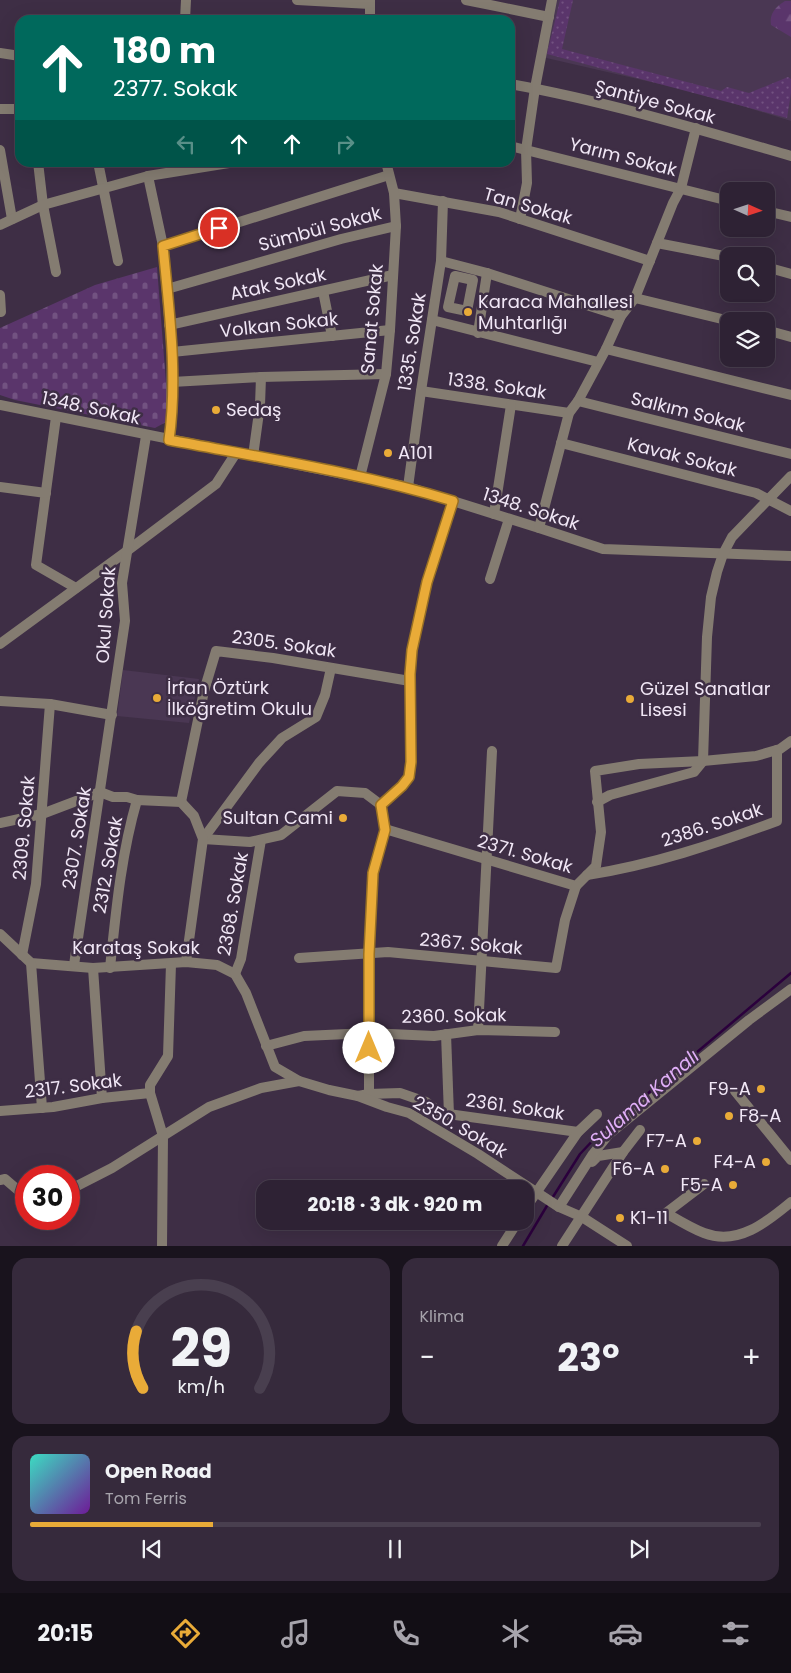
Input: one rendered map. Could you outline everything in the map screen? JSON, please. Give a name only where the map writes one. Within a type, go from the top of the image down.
[{"type":"street","points":[[184,15],[186,0]]},
{"type":"street","points":[[297,0],[370,2],[370,15]]},
{"type":"street","points":[[466,0],[549,16]]},
{"type":"street","points":[[520,219],[527,183],[526,150],[535,88],[552,0]]},
{"type":"street","points":[[0,53],[15,55]]},
{"type":"street","name":"Şantiye Sokak","points":[[515,85],[535,88],[696,128],[791,156]]},
{"type":"street","points":[[0,108],[15,109]]},
{"type":"street","points":[[539,528],[569,413],[578,401],[606,349],[621,316],[636,298],[673,203],[681,188],[696,128]]},
{"type":"street","name":"Yarım Sokak","points":[[515,147],[720,199]]},
{"type":"street","points":[[0,150],[12,219]]},
{"type":"street","points":[[39,167],[43,205],[56,272]]},
{"type":"street","points":[[99,167],[118,262]]},
{"type":"street","points":[[0,225],[43,205],[148,176],[170,167]]},
{"type":"street","name":"Sanat Sokak","points":[[360,477],[386,374],[390,330],[396,226],[394,193],[387,167]]},
{"type":"street","points":[[163,246],[389,175]]},
{"type":"street","points":[[148,176],[163,246],[170,325],[172,382],[169,440]]},
{"type":"street","name":"Tan Sokak","points":[[394,193],[499,212],[650,261]]},
{"type":"street","name":"1335. Sokak","points":[[408,487],[420,391],[441,261],[443,201]]},
{"type":"street","points":[[775,213],[791,217]]},
{"type":"street","name":"Sümbül Sokak","points":[[166,289],[341,239],[396,226]]},
{"type":"street","points":[[657,243],[720,255]]},
{"type":"street","points":[[441,261],[466,273],[473,280],[467,311],[448,307],[455,276],[466,273],[487,272],[621,316]]},
{"type":"street","points":[[775,270],[791,274]]},
{"type":"street","points":[[478,333],[487,272]]},
{"type":"street","name":"Atak Sokak","points":[[170,325],[393,275]]},
{"type":"street","points":[[437,288],[452,292]]},
{"type":"street","points":[[322,291],[332,336]]},
{"type":"street","points":[[0,294],[1,312]]},
{"type":"street","points":[[470,297],[483,301]]},
{"type":"street","points":[[636,298],[720,319]]},
{"type":"street","points":[[455,326],[458,309]]},
{"type":"street","points":[[432,320],[598,362]]},
{"type":"street","name":"Volkan Sokak","points":[[172,352],[390,330]]},
{"type":"street","points":[[775,332],[791,336]]},
{"type":"street","points":[[606,349],[791,395]]},
{"type":"street","points":[[172,382],[261,377],[386,374]]},
{"type":"street","points":[[253,456],[260,405],[261,377]]},
{"type":"street","name":"1338. Sokak","points":[[420,391],[569,413]]},
{"type":"street","name":"Salkım Sokak","points":[[578,401],[791,454]]},
{"type":"street","name":"1348. Sokak","points":[[0,405],[146,436],[408,487],[603,549],[791,556]]},
{"type":"street","points":[[494,514],[511,405]]},
{"type":"street","points":[[56,417],[36,565],[76,588]]},
{"type":"street","name":"Okul Sokak","points":[[112,715],[125,621],[122,584],[146,436]]},
{"type":"street","name":"Kavak Sokak","points":[[561,443],[756,493],[791,511]]},
{"type":"street","points":[[0,644],[216,484],[236,453]]},
{"type":"street","points":[[598,802],[610,795],[694,772],[703,761],[707,637],[711,597],[723,554],[732,537],[791,476]]},
{"type":"street","points":[[0,487],[46,493]]},
{"type":"street","points":[[381,805],[409,777],[412,650],[427,582],[453,501]]},
{"type":"street","points":[[490,579],[509,519]]},
{"type":"street","name":"2305. Sokak","points":[[181,802],[204,691],[216,651],[273,658],[410,681]]},
{"type":"street","points":[[186,962],[203,839],[265,757],[282,738],[316,717],[325,695],[331,668]]},
{"type":"street","points":[[0,701],[50,704],[112,715]]},
{"type":"street","name":"2309. Sokak","points":[[22,955],[36,884],[50,704]]},
{"type":"street","name":"2307. Sokak","points":[[74,966],[112,715]]},
{"type":"street","name":"2371. Sokak","points":[[385,830],[576,886],[596,866],[600,832],[594,771],[639,764],[756,756],[777,750],[791,741]]},
{"type":"street","name":"2386. Sokak","points":[[587,875],[625,869],[727,839],[777,821],[777,750]]},
{"type":"street","points":[[478,1030],[492,752]]},
{"type":"street","points":[[203,839],[250,842],[281,835],[337,791],[365,793],[381,805],[385,830],[373,873],[369,954],[369,1094]]},
{"type":"street","points":[[0,823],[42,814],[100,792],[113,797],[127,797],[137,800]]},
{"type":"street","name":"2312. Sokak","points":[[110,968],[116,906],[128,832],[137,800],[181,802]]},
{"type":"street","points":[[181,802],[194,816],[203,839]]},
{"type":"street","name":"2368. Sokak","points":[[236,974],[241,958],[261,840]]},
{"type":"street","name":"2367. Sokak","points":[[299,958],[388,952],[556,968],[566,920],[576,886]]},
{"type":"street","points":[[0,934],[31,963],[42,1108]]},
{"type":"street","name":"Karataş Sokak","points":[[31,963],[110,968],[186,962],[217,965],[236,974]]},
{"type":"street","points":[[162,1246],[163,1136],[150,1093],[150,1085],[168,1056],[171,964]]},
{"type":"street","points":[[93,968],[102,1098]]},
{"type":"street","points":[[236,974],[246,993],[275,1067],[299,1081],[329,1090],[358,1096],[400,1093],[426,1102],[441,1113],[449,1115],[446,1034]]},
{"type":"street","points":[[559,1207],[593,1154],[609,1134],[749,1020],[791,990]]},
{"type":"street","name":"2360. Sokak","points":[[266,1046],[304,1036],[369,1033],[434,1036],[478,1030],[555,1032]]},
{"type":"street","points":[[80,1184],[112,1168],[209,1107],[261,1088],[299,1081]]},
{"type":"street","points":[[735,1091],[791,1160]]},
{"type":"street","name":"2317. Sokak","points":[[0,1111],[42,1108],[102,1098],[150,1093]]},
{"type":"street","name":"2350. Sokak","points":[[358,1096],[409,1113],[478,1154],[559,1207],[582,1217],[627,1246]]},
{"type":"street","points":[[534,1198],[578,1132],[597,1114]]},
{"type":"street","name":"2361. Sokak","points":[[449,1115],[578,1132]]},
{"type":"street","points":[[562,1246],[623,1152],[640,1130]]},
{"type":"street","points":[[559,1207],[598,1156],[623,1152]]},
{"type":"street","points":[[0,1180],[5,1179],[15,1188]]},
{"type":"street","points":[[704,1184],[666,1213],[706,1234],[727,1238],[747,1234],[767,1222],[791,1202]]},
{"type":"street","points":[[502,1246],[512,1230]]},
{"type":"shaded area","points":[[555,0],[791,0],[791,121],[703,94],[542,57]]},
{"type":"shaded area","name":"İrfan Öztürk İlköğretim Okulu","points":[[123,670],[199,679],[189,723],[117,716]]},
{"type":"green space","points":[[560,0],[573,0],[562,49],[721,91],[727,87],[749,93],[788,77],[791,79],[791,93],[787,118],[547,54]]},
{"type":"green space","points":[[785,1],[791,1],[791,37],[771,25],[771,17],[774,11]]},
{"type":"green space","points":[[157,267],[167,396],[166,422],[155,428],[15,400],[0,395],[0,328],[95,285]]},
{"type":"waterway","name":"Sulama Kanalı","points":[[551,1200],[580,1154],[596,1137],[791,973]]},
{"type":"waterway","name":"Sulama Kanalı","points":[[523,1246],[548,1204]]},
{"type":"place","name":"Karaca Mahallesi Muhtarlığı","points":[[468,312]]},
{"type":"place","name":"Sedaş","points":[[216,410]]},
{"type":"place","name":"A101","points":[[388,453]]},
{"type":"place","name":"İrfan Öztürk İlköğretim Okulu","points":[[157,698]]},
{"type":"place","name":"Güzel Sanatlar Lisesi","points":[[630,699]]},
{"type":"place","name":"Sultan Cami","points":[[343,818]]},
{"type":"place","name":"F9-A","points":[[761,1089]]},
{"type":"place","name":"F8-A","points":[[729,1116]]},
{"type":"place","name":"F7-A","points":[[697,1141]]},
{"type":"place","name":"F4-A","points":[[766,1162]]},
{"type":"place","name":"F6-A","points":[[665,1169]]},
{"type":"place","name":"F5-A","points":[[733,1185]]},
{"type":"place","name":"K1-11","points":[[620,1218]]},
{"type":"route","points":[[219,228],[163,246],[172,352],[169,440],[408,487],[453,501],[427,582],[412,650],[410,674],[411,762],[409,777],[381,805],[385,830],[373,873],[369,954],[369,1048]]}]
